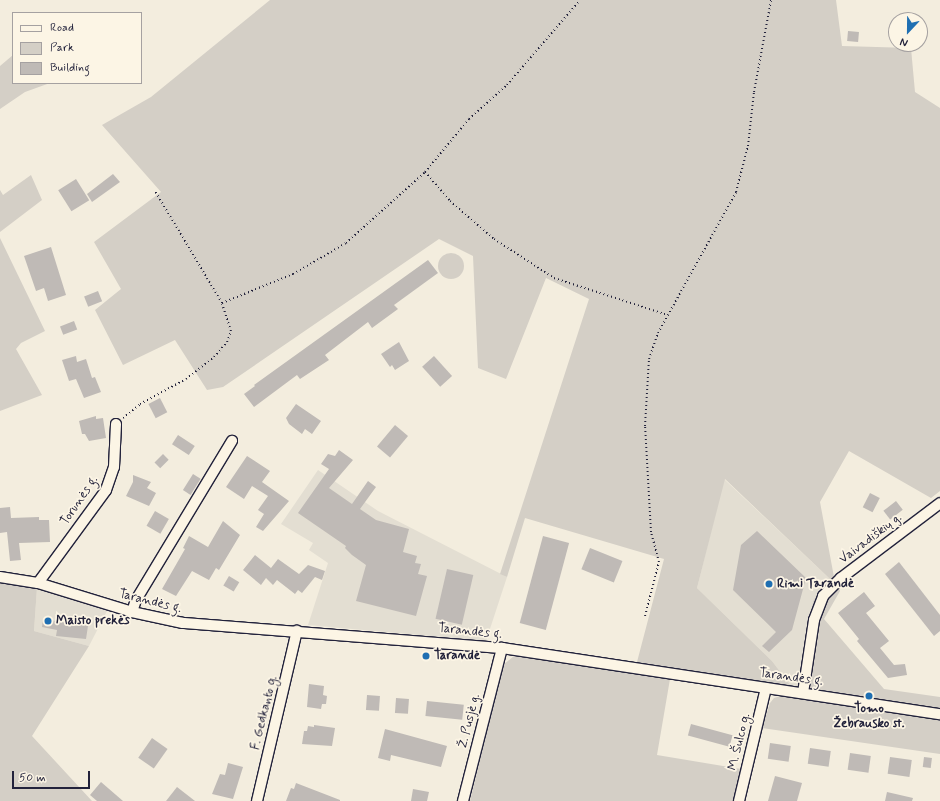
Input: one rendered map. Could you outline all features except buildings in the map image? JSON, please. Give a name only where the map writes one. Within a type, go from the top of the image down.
[{"type":"street","name":"Torunės g.","points":[[38,583],[94,508],[109,484],[114,467],[116,424]]},
{"type":"street","points":[[132,612],[136,600],[232,441]]},
{"type":"street","name":"Vaivadiškių g.","points":[[803,692],[814,620],[823,596],[841,578],[940,503]]},
{"type":"street","name":"Tarandės g.","points":[[0,577],[38,583],[132,612],[202,626],[297,631],[502,648],[766,688],[803,692],[940,714]]},
{"type":"street","name":"F. Gedkanto g.","points":[[257,801],[297,631]]},
{"type":"street","name":"Ž. Pusjė g.","points":[[463,801],[502,648]]},
{"type":"street","name":"M. Šulco g.","points":[[739,801],[766,688]]},
{"type":"path","points":[[222,303],[293,274],[346,243],[425,172],[469,120],[506,85],[580,0]]},
{"type":"path","points":[[644,616],[659,562],[651,532],[645,426],[649,359],[668,315],[736,192],[748,146],[754,92],[771,0]]},
{"type":"path","points":[[425,172],[450,201],[494,239],[554,278],[668,315]]},
{"type":"path","points":[[116,424],[140,404],[186,379],[223,348],[231,331],[222,303],[156,192]]},
{"type":"shaded area","points":[[318,470],[378,511],[507,577],[486,641],[308,625],[328,563],[309,550],[313,543],[281,524]]},
{"type":"shaded area","points":[[724,479],[830,579],[813,601],[798,687],[791,686],[772,661],[697,588]]},
{"type":"shaded area","points":[[37,588],[107,611],[89,646],[34,631]]},
{"type":"green space","points":[[270,0],[836,0],[842,46],[888,47],[888,52],[911,52],[915,92],[940,108],[940,491],[931,498],[849,451],[820,502],[834,577],[840,591],[824,619],[884,689],[940,697],[940,709],[798,687],[813,601],[830,579],[725,479],[697,588],[772,661],[791,686],[637,662],[664,559],[525,518],[507,577],[500,574],[589,299],[546,278],[506,379],[478,368],[473,256],[439,239],[223,387],[207,390],[175,340],[123,365],[95,310],[121,289],[94,242],[161,192],[102,125],[151,97]]},
{"type":"green space","points":[[12,56],[12,84],[47,84],[25,92],[0,109],[0,66]]},
{"type":"green space","points":[[31,175],[42,200],[0,232],[0,190],[3,195]]},
{"type":"green space","points":[[0,238],[45,331],[21,343],[16,349],[42,395],[0,411]]},
{"type":"green space","points":[[451,253],[460,257],[464,266],[460,275],[451,279],[442,275],[438,266],[442,257]]},
{"type":"green space","points":[[0,582],[37,588],[34,631],[89,646],[32,736],[92,801],[0,801]]},
{"type":"green space","points":[[514,656],[670,679],[657,755],[741,769],[733,801],[470,801],[503,665]]},
{"type":"green space","points":[[784,695],[940,719],[940,754],[762,728],[770,703],[774,698]]},
{"type":"place","name":"Rimi Tarandė","points":[[769,584]]},
{"type":"place","name":"Maisto prekės","points":[[48,621]]},
{"type":"place","name":"Tarandė","points":[[426,656]]},
{"type":"place","name":"Tomo Žebrausko st.","points":[[869,696]]}]
